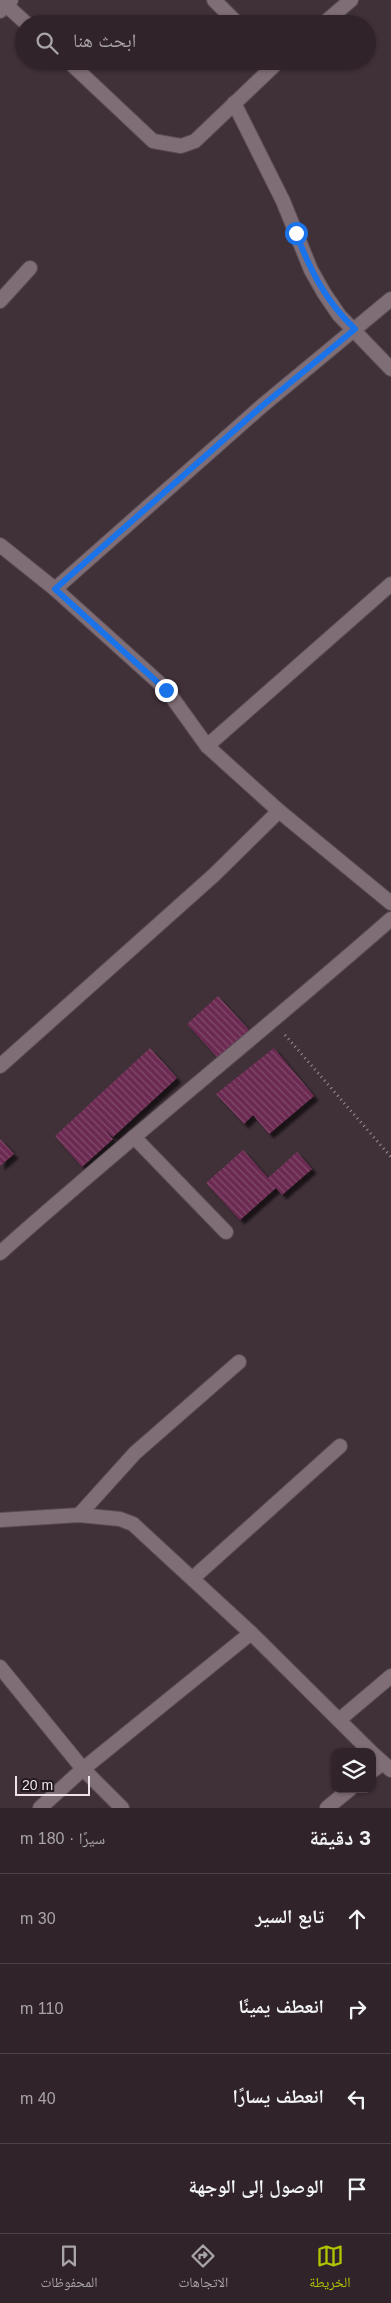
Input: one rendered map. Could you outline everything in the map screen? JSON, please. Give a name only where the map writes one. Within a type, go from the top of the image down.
[{"type":"street","points":[[214,0],[229,15]]},
{"type":"street","points":[[334,15],[351,0]]},
{"type":"street","points":[[6,5],[17,15]]},
{"type":"street","points":[[78,70],[153,141],[181,146],[195,141],[269,70]]},
{"type":"street","points":[[234,103],[283,201],[310,270],[339,314],[391,369]]},
{"type":"street","points":[[0,301],[30,268]]},
{"type":"street","points":[[55,589],[262,406],[391,300]]},
{"type":"street","points":[[0,545],[55,589],[166,690],[207,746],[279,811],[391,903]]},
{"type":"street","points":[[207,746],[391,584]]},
{"type":"street","points":[[0,1066],[214,875],[279,811]]},
{"type":"street","points":[[0,1253],[134,1137],[273,1022],[391,919]]},
{"type":"street","points":[[134,1137],[226,1232]]},
{"type":"street","points":[[79,1515],[135,1453],[238,1362]]},
{"type":"street","points":[[192,1578],[340,1446]]},
{"type":"street","points":[[1,1518],[35,1519],[79,1515],[120,1519],[133,1524],[251,1633],[368,1748]]},
{"type":"street","points":[[40,1808],[83,1770],[251,1633]]},
{"type":"street","points":[[0,1667],[83,1770],[122,1808]]},
{"type":"street","points":[[339,1720],[391,1676]]},
{"type":"street","points":[[327,1808],[345,1793]]},
{"type":"path","points":[[273,1022],[391,1157]]},
{"type":"building","points":[[218,996],[249,1030],[218,1058],[187,1024]]},
{"type":"building","points":[[150,1048],[177,1078],[113,1137],[105,1130],[113,1139],[82,1167],[55,1136]]},
{"type":"building","points":[[274,1048],[314,1096],[269,1134],[253,1115],[244,1124],[216,1094]]},
{"type":"building","points":[[0,1139],[14,1154],[0,1166]]},
{"type":"building","points":[[243,1150],[268,1178],[297,1152],[312,1169],[282,1195],[276,1188],[240,1220],[206,1183]]},
{"type":"route","points":[[166,690],[55,589],[262,406],[355,329],[339,314],[324,293],[310,270],[296,233]]}]
